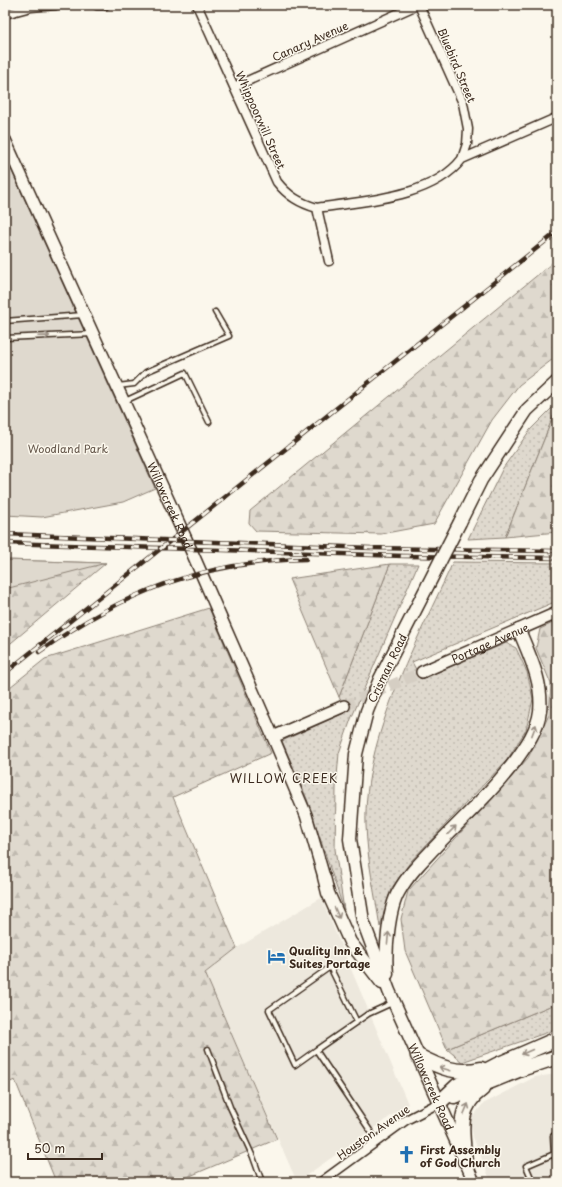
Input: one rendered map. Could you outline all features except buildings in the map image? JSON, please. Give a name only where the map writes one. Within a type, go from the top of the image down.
[{"type":"highway","points":[[439,1102],[557,1039]]},
{"type":"highway","points":[[418,1056],[440,1067],[454,1071],[470,1072],[497,1072],[557,1057]]},
{"type":"highway","points":[[465,1161],[461,1126],[465,1110],[470,1100],[497,1072]]},
{"type":"main road","name":"Crisman Road","points":[[391,997],[363,921],[355,881],[350,839],[356,754],[367,711],[380,679],[481,480],[527,410],[557,382]]},
{"type":"main road","points":[[391,997],[386,953],[389,920],[398,892],[416,867],[504,776],[529,742],[540,713],[540,688],[533,662],[519,630]]},
{"type":"main road","points":[[324,876],[328,893],[350,942],[391,997]]},
{"type":"main road","name":"Willowcreek Road","points":[[391,997],[465,1161]]},
{"type":"street","points":[[5,14],[31,7],[56,5]]},
{"type":"street","points":[[96,5],[105,5]]},
{"type":"street","name":"Whippoorwill Street","points":[[198,5],[277,182],[284,191],[294,198],[317,208]]},
{"type":"street","name":"Canary Avenue","points":[[234,87],[418,5]]},
{"type":"street","name":"Bluebird Street","points":[[418,5],[463,103],[468,129],[467,144],[462,159]]},
{"type":"street","points":[[329,261],[317,208],[384,197],[433,183],[446,175],[462,159],[556,118]]},
{"type":"street","name":"Willowcreek Road","points":[[5,140],[118,386],[273,737],[306,815],[324,876]]},
{"type":"street","name":"Portage Avenue","points":[[422,672],[557,613]]},
{"type":"street","points":[[273,737],[344,706]]},
{"type":"street","name":"Houston Avenue","points":[[322,1182],[406,1120],[439,1102]]},
{"type":"street","name":"Willowcreek Road","points":[[465,1161],[474,1182]]},
{"type":"lane","points":[[118,386],[134,384],[146,372],[229,336],[215,312]]},
{"type":"lane","points":[[5,320],[85,315]]},
{"type":"lane","points":[[5,338],[94,334]]},
{"type":"lane","points":[[124,401],[185,373],[209,422]]},
{"type":"lane","points":[[357,1022],[330,967],[269,1010],[295,1065],[357,1022],[391,997]]},
{"type":"lane","points":[[208,1050],[230,1108],[253,1156],[262,1182]]},
{"type":"lane","points":[[316,1050],[377,1141]]},
{"type":"lane","points":[[557,1133],[553,1136],[552,1145],[557,1162]]},
{"type":"lane","points":[[533,1182],[526,1166],[554,1154]]},
{"type":"shaded area","points":[[321,898],[408,1104],[297,1182],[205,973],[237,948]]},
{"type":"shaded area","points":[[557,1074],[557,1182],[491,1182],[473,1137],[470,1120],[483,1104],[535,1077]]},
{"type":"green space","name":"Woodland Park","points":[[5,156],[155,488],[123,502],[42,517],[5,515]]},
{"type":"green space","points":[[557,259],[557,356],[519,385],[492,420],[434,524],[381,534],[256,531],[249,523],[250,511]]},
{"type":"green space","points":[[557,403],[557,407],[505,537],[468,539],[503,468],[530,430]]},
{"type":"green space","points":[[557,407],[557,532],[505,537]]},
{"type":"green space","points":[[5,560],[106,563],[5,648]]},
{"type":"green space","points":[[5,560],[106,563],[5,589]]},
{"type":"green space","points":[[453,562],[557,563],[557,601],[412,662],[421,679],[506,643],[516,648],[527,672],[533,699],[526,730],[507,760],[411,861],[391,889],[380,927],[370,864],[366,825],[367,792],[373,758],[395,690],[409,656]]},
{"type":"green space","points":[[390,564],[418,564],[351,719],[339,753],[336,788],[335,849],[344,910],[307,799],[282,741],[346,712],[339,697]]},
{"type":"green space","points":[[390,564],[339,697],[289,579]]},
{"type":"green space","points":[[209,608],[271,753],[173,797],[237,948],[205,973],[277,1139],[176,1182],[56,1182],[15,1080],[5,1084],[5,691],[45,659]]},
{"type":"green space","points":[[557,621],[557,1003],[447,1049],[405,951],[401,919],[408,891],[528,758],[549,715],[551,684],[536,648],[540,629]]},
{"type":"green space","points":[[557,1003],[557,1029],[462,1062],[447,1049]]},
{"type":"tunnel","points":[[344,706],[422,672]]},
{"type":"railway","points":[[5,673],[557,232]]},
{"type":"railway","points":[[5,534],[371,548],[557,551]]},
{"type":"railway","points":[[5,543],[404,556],[557,558]]},
{"type":"railway","points":[[39,652],[102,612],[165,584],[232,566],[268,561],[306,559]]},
{"type":"place","name":"Quality Inn & Suites Portage","points":[[276,956]]},
{"type":"place","name":"First Assembly of God Church","points":[[407,1155]]},
{"type":"district","name":"WILLOW CREEK","points":[[284,778]]}]
